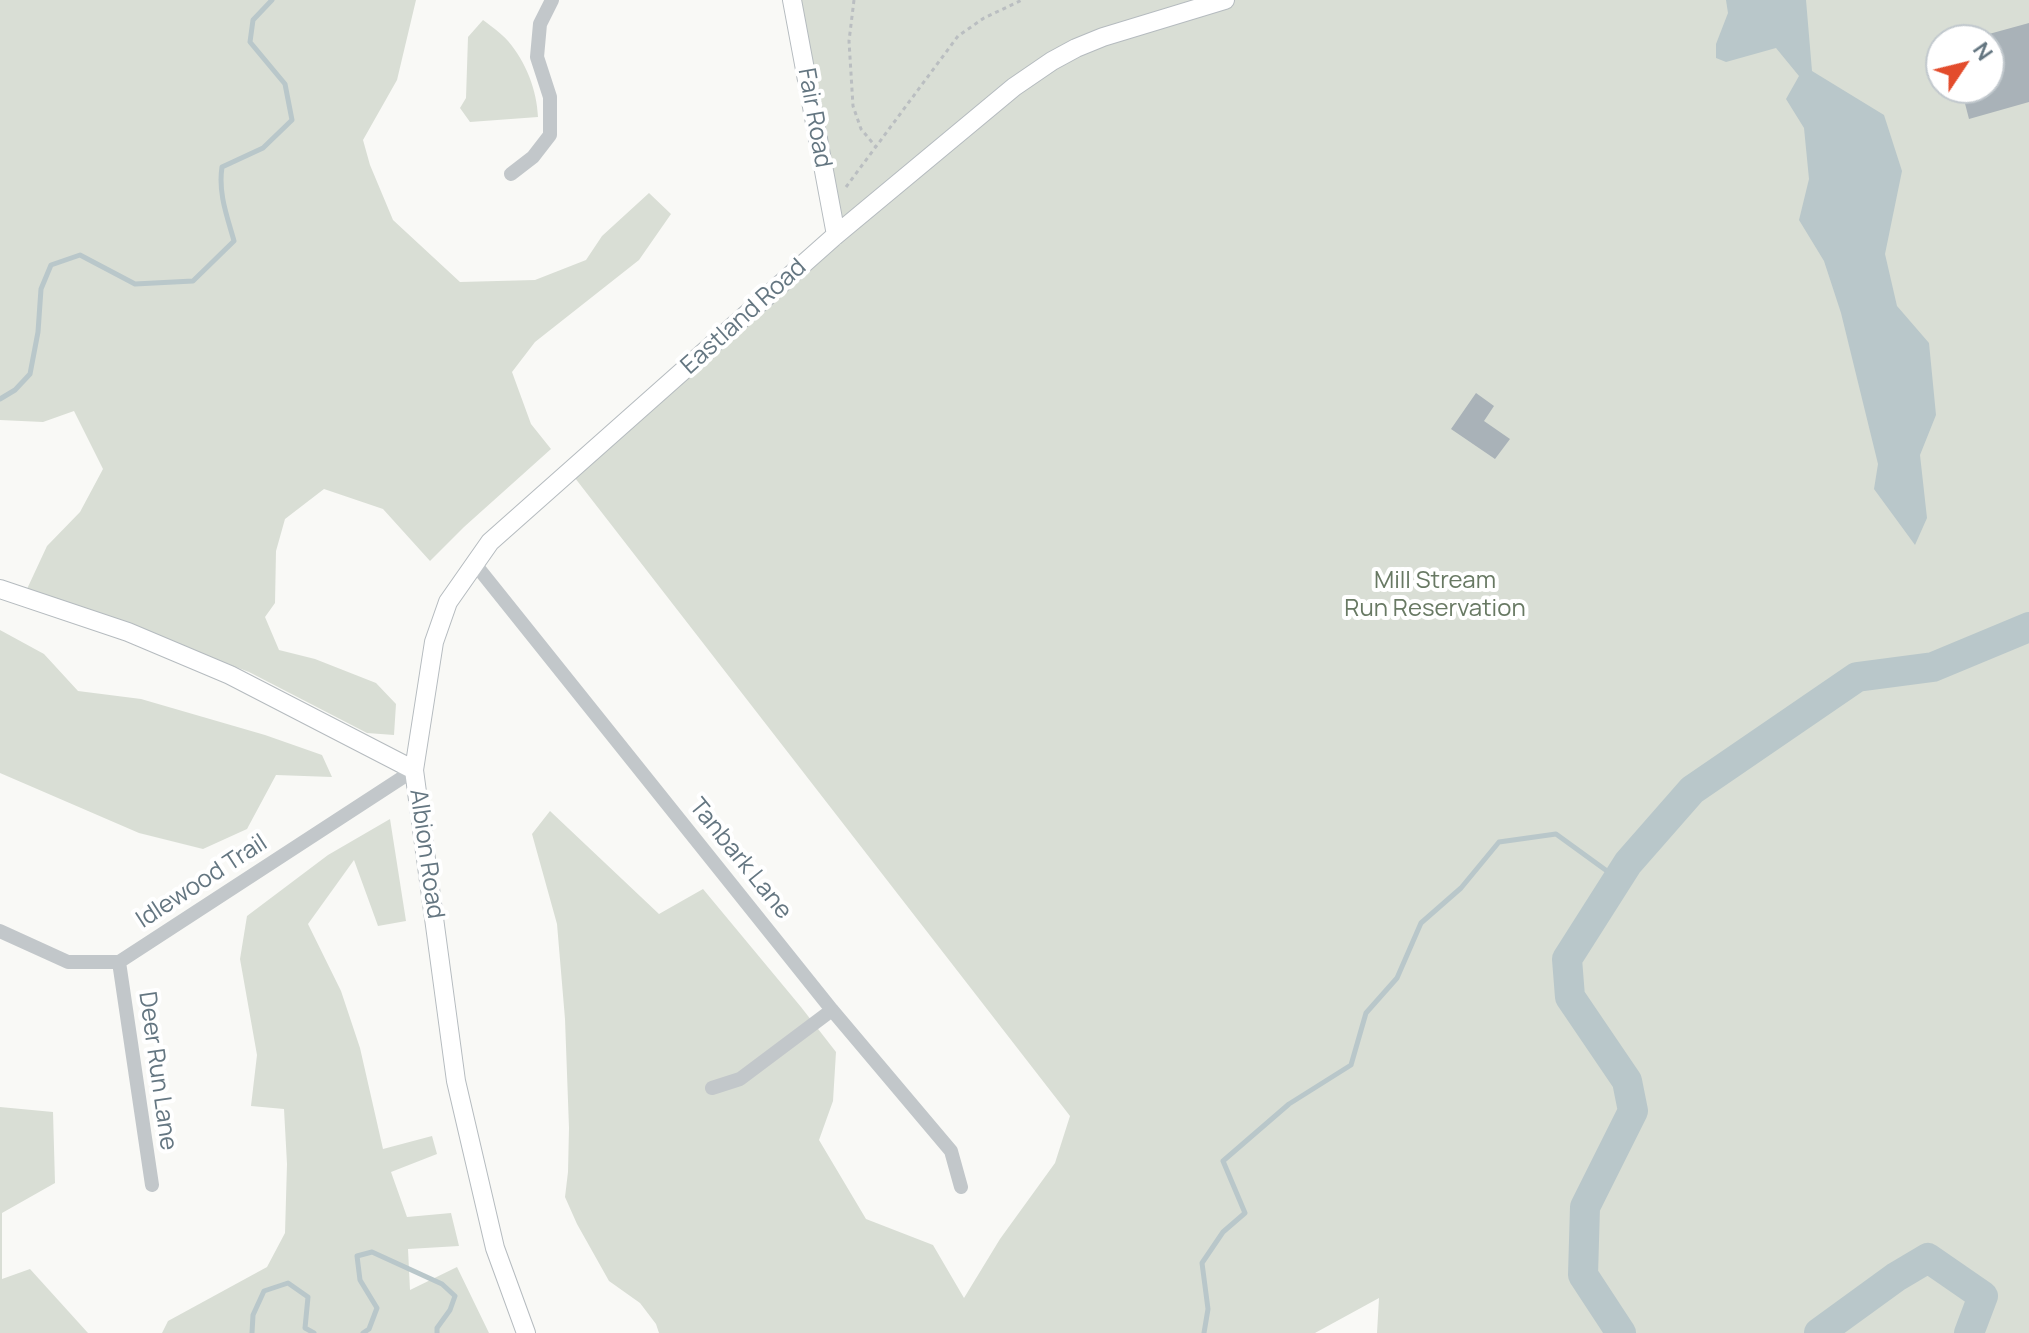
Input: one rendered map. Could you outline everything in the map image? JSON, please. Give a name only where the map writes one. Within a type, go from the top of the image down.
[{"type":"street","points":[[511,174],[533,157],[550,135],[550,97],[537,57],[540,24],[552,0]]},
{"type":"street","name":"Fair Road","points":[[792,0],[836,235]]},
{"type":"street","name":"Eastland Road","points":[[414,770],[434,642],[448,602],[490,542],[836,235],[1014,87],[1076,48],[1225,0]]},
{"type":"street","name":"Tanbark Lane","points":[[475,564],[832,1010],[951,1151],[961,1187]]},
{"type":"street","name":"Albion Road","points":[[0,589],[128,632],[230,675],[414,770],[456,1081],[495,1248],[526,1333]]},
{"type":"street","name":"Idlewood Trail","points":[[119,962],[414,770]]},
{"type":"street","points":[[0,931],[68,962],[119,962]]},
{"type":"street","name":"Deer Run Lane","points":[[119,962],[152,1185]]},
{"type":"street","points":[[712,1088],[740,1079],[832,1010]]},
{"type":"path","points":[[854,0],[849,41],[853,106],[861,129],[876,147]]},
{"type":"path","points":[[839,194],[958,36],[984,18],[1022,0]]},
{"type":"green space","points":[[0,0],[416,0],[397,80],[363,140],[393,220],[460,282],[535,280],[586,260],[602,236],[649,193],[671,214],[639,260],[535,342],[512,372],[531,424],[551,449],[430,561],[383,509],[324,489],[285,519],[276,551],[275,603],[265,617],[279,650],[315,659],[376,683],[396,704],[394,735],[367,733],[249,672],[27,589],[47,546],[80,512],[103,469],[74,411],[43,422],[0,420]]},
{"type":"green space","name":"Mill Stream Run Reservation","points":[[790,0],[2029,0],[2029,1333],[1377,1333],[1379,1298],[1315,1333],[659,1333],[640,1303],[609,1281],[565,1197],[569,1128],[565,1019],[557,924],[532,834],[550,811],[659,914],[703,889],[836,1052],[833,1101],[819,1140],[866,1219],[933,1245],[964,1298],[1000,1239],[1055,1163],[1070,1116],[568,469],[832,239]]},
{"type":"green space","points":[[483,20],[505,38],[520,58],[533,87],[538,117],[470,122],[460,108],[466,98],[468,37]]},
{"type":"green space","points":[[0,630],[44,654],[78,691],[141,699],[265,735],[322,755],[332,777],[276,775],[247,829],[203,849],[139,833],[0,773]]},
{"type":"green space","points":[[390,819],[406,921],[378,926],[354,860],[308,924],[341,991],[360,1048],[383,1149],[432,1136],[437,1154],[391,1172],[407,1217],[451,1213],[459,1246],[408,1249],[410,1290],[457,1267],[489,1333],[162,1333],[168,1321],[267,1267],[285,1233],[287,1164],[284,1109],[251,1106],[257,1055],[240,959],[247,916],[328,855]]},
{"type":"green space","points":[[0,1107],[53,1112],[55,1183],[2,1213],[2,1279],[30,1269],[88,1333],[0,1333]]},
{"type":"shaded area","points":[[1726,0],[1806,0],[1812,71],[1884,115],[1902,171],[1885,254],[1897,306],[1929,343],[1936,415],[1920,455],[1927,518],[1915,545],[1874,489],[1878,464],[1841,313],[1824,261],[1799,220],[1809,179],[1804,128],[1786,99],[1799,76],[1776,48],[1726,62],[1716,58],[1716,44],[1728,13]]},
{"type":"building","points":[[2029,23],[2029,102],[1969,119],[1965,104],[2005,104],[2005,30]]},
{"type":"building","points":[[1476,393],[1494,406],[1484,421],[1510,439],[1495,459],[1451,429]]},
{"type":"waterway","points":[[0,399],[15,390],[30,374],[38,332],[41,289],[51,265],[80,255],[135,284],[193,281],[234,241],[222,195],[222,167],[263,148],[292,120],[285,84],[250,42],[253,20],[272,0]]},
{"type":"waterway","points":[[1621,1333],[1583,1275],[1585,1207],[1633,1111],[1627,1081],[1570,997],[1567,959],[1628,863],[1692,790],[1857,677],[1933,667],[2029,627]]},
{"type":"waterway","points":[[1204,1333],[1208,1309],[1202,1263],[1223,1232],[1245,1213],[1223,1161],[1289,1104],[1351,1065],[1366,1013],[1397,978],[1421,923],[1461,888],[1499,842],[1556,834],[1618,879]]},
{"type":"waterway","points":[[363,1333],[369,1329],[377,1308],[360,1280],[357,1256],[372,1252],[442,1284],[455,1296],[437,1333]]},
{"type":"waterway","points":[[1819,1333],[1896,1277],[1928,1258],[1983,1296],[1969,1333]]},
{"type":"waterway","points":[[252,1333],[253,1315],[264,1291],[288,1283],[308,1297],[305,1328],[314,1333]]}]
